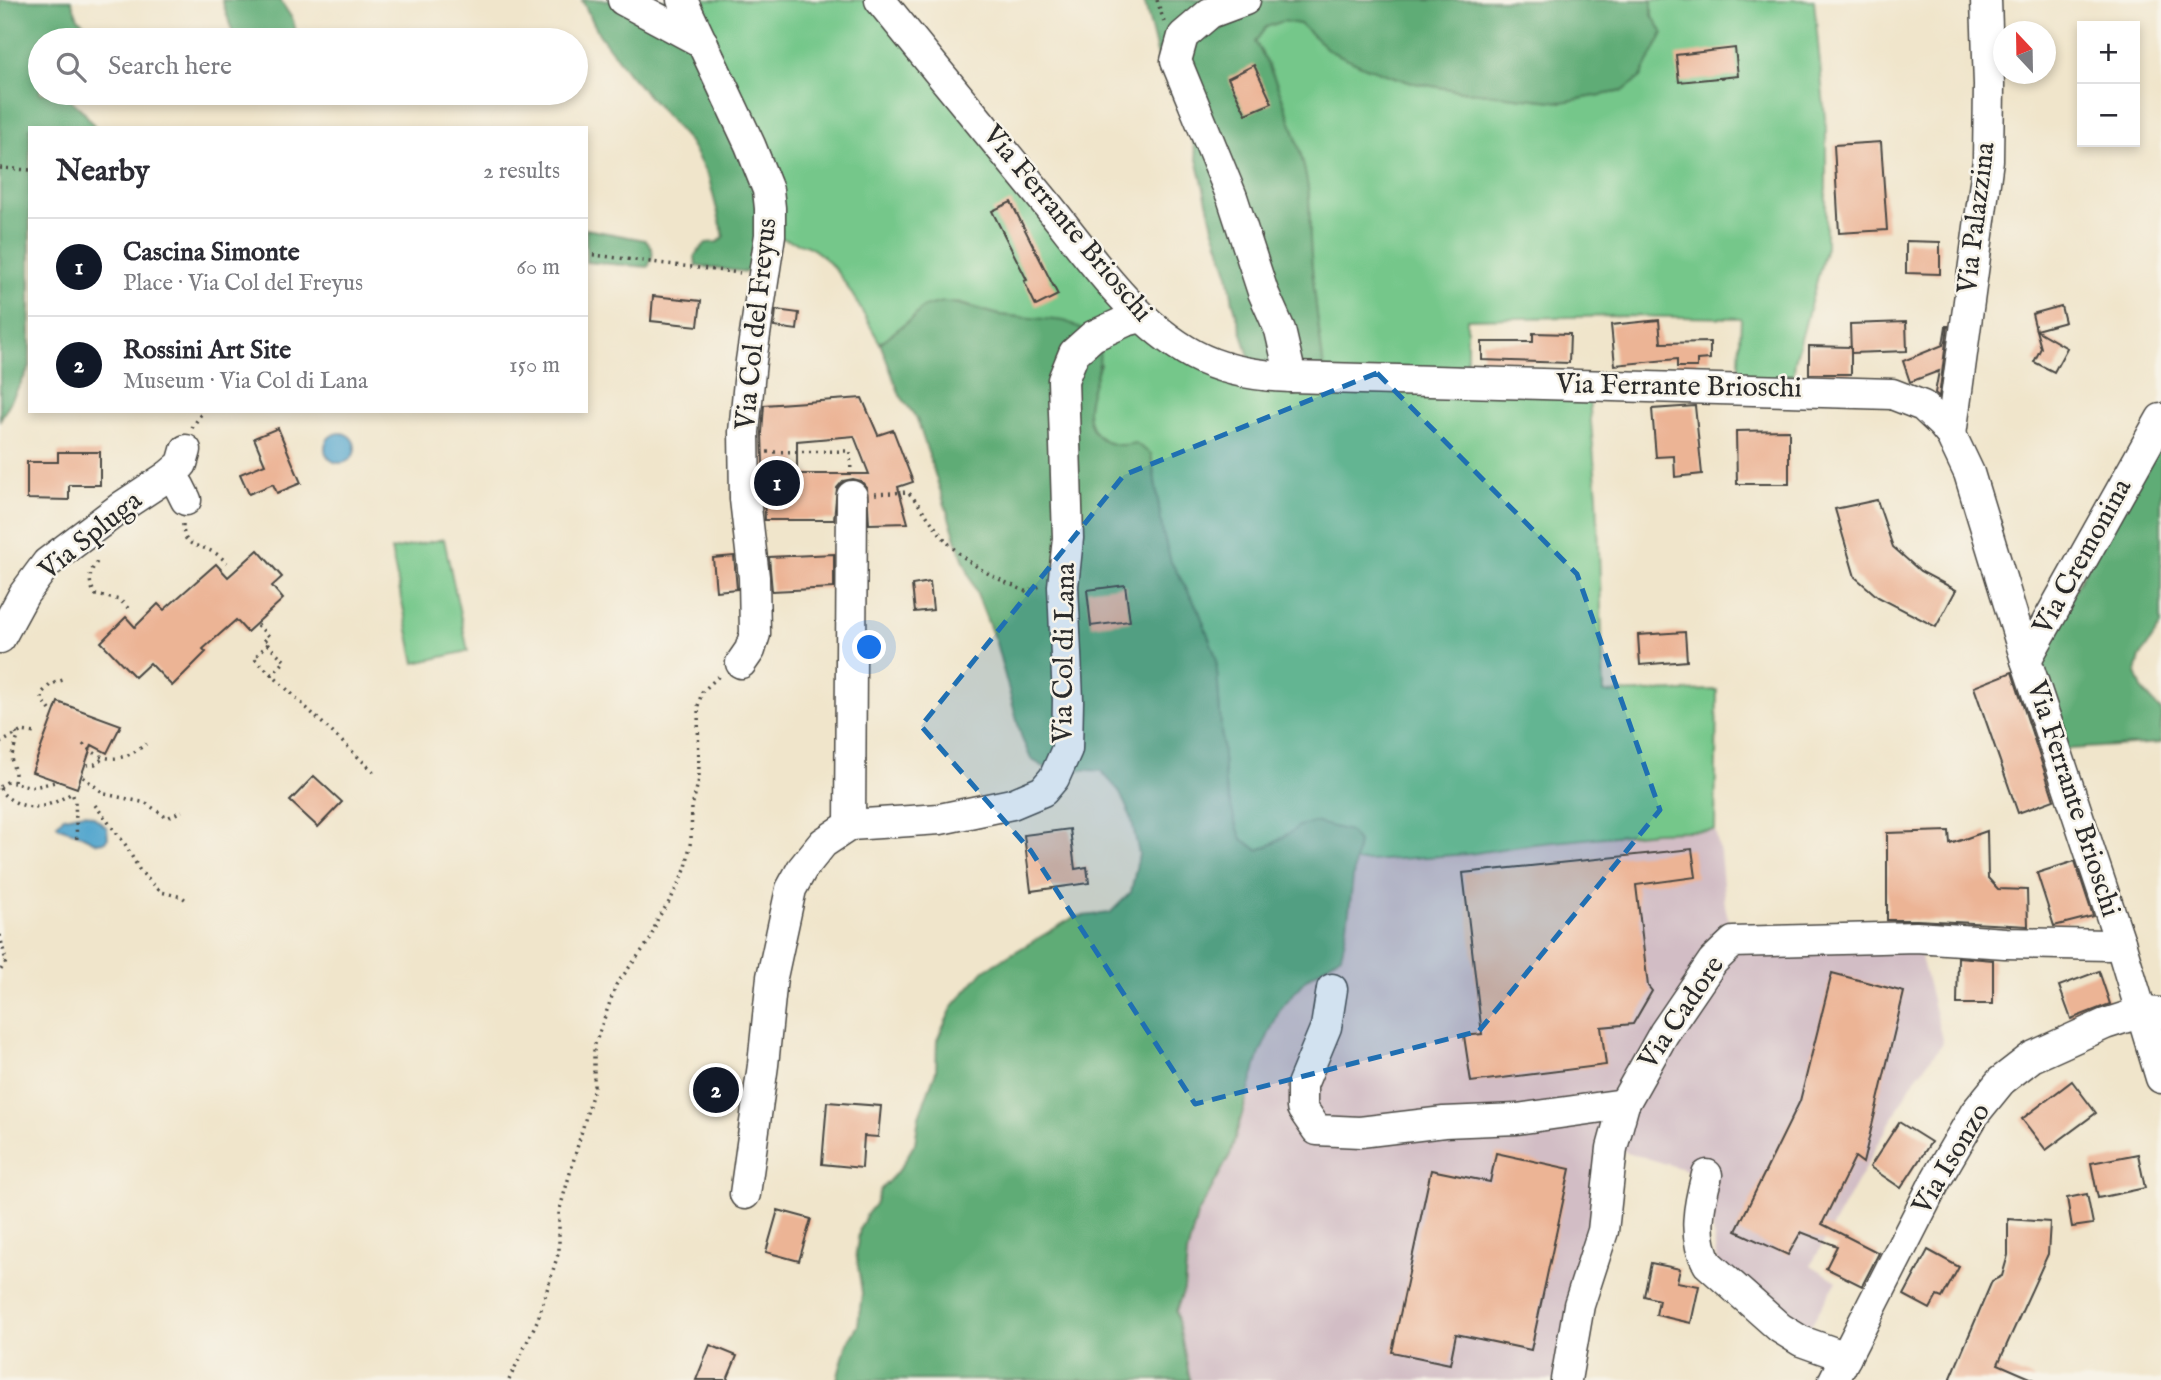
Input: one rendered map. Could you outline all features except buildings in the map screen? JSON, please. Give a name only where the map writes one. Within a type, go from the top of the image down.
[{"type":"street","points":[[622,0],[704,43]]},
{"type":"street","name":"Via Col del Freyus","points":[[682,0],[704,43],[768,190],[770,208],[770,235],[751,361],[744,452],[745,499],[754,578],[755,634],[751,650],[741,663]]},
{"type":"street","name":"Via Ferrante Brioschi","points":[[880,0],[1142,317],[1169,340],[1196,356],[1226,368],[1258,376],[1892,394],[1923,406],[1951,435],[1969,473],[2026,660],[2120,942],[2152,1013],[2161,1078]]},
{"type":"street","points":[[1245,0],[1210,13],[1183,36],[1176,61],[1232,197],[1263,292],[1280,330],[1292,377]]},
{"type":"street","name":"Via Palazzina","points":[[1951,435],[1988,160],[1986,0]]},
{"type":"street","name":"Via Col di Lana","points":[[850,825],[940,819],[1012,804],[1043,791],[1054,778],[1067,749],[1064,609],[1068,527],[1063,380],[1074,354],[1093,337],[1126,321],[1142,317]]},
{"type":"street","name":"Via Cremonina","points":[[2026,660],[2161,419]]},
{"type":"street","name":"Via Spluga","points":[[0,638],[24,594],[47,564],[124,505],[168,476],[182,464],[186,450]]},
{"type":"street","name":"Via Spluga","points":[[168,476],[179,486],[186,500]]},
{"type":"street","points":[[745,1194],[745,1125],[791,889],[802,869],[823,843],[850,825],[852,496]]},
{"type":"street","name":"Via Cadore","points":[[1566,1380],[1579,1305],[1604,1231],[1612,1148],[1625,1104],[1664,1033],[1713,961],[1732,942],[1916,937],[2005,943],[2108,945],[2120,942]]},
{"type":"street","points":[[1332,989],[1326,1027],[1302,1086],[1302,1108],[1317,1130],[1360,1132],[1444,1122],[1517,1119],[1625,1104]]},
{"type":"street","name":"Via Isonzo","points":[[1840,1369],[1937,1178],[1975,1113],[2001,1082],[2032,1057],[2105,1024],[2152,1013]]},
{"type":"street","points":[[1707,1175],[1700,1201],[1698,1227],[1701,1252],[1709,1264],[1780,1328],[1840,1369]]},
{"type":"path","points":[[0,168],[28,170]]},
{"type":"path","points":[[588,254],[764,277]]},
{"type":"path","points":[[744,452],[850,452],[852,496],[908,492],[943,537],[967,560],[993,577],[1028,592],[1041,586],[1048,577]]},
{"type":"path","points":[[186,500],[183,534],[187,541],[195,547],[216,553],[227,563]]},
{"type":"path","points":[[97,562],[91,569],[90,577],[96,596],[120,600],[130,610]]},
{"type":"path","points":[[257,625],[269,636],[264,640],[285,661],[272,675]]},
{"type":"path","points":[[268,644],[254,658],[376,774]]},
{"type":"path","points":[[509,1380],[538,1320],[559,1251],[559,1212],[594,1088],[594,1047],[616,985],[650,940],[658,918],[686,868],[691,839],[692,807],[699,779],[698,706],[702,692],[712,680],[741,663]]},
{"type":"path","points":[[50,710],[43,699],[43,692],[51,684],[63,680]]},
{"type":"path","points":[[0,743],[22,731],[36,733]]},
{"type":"path","points":[[14,783],[15,773],[11,758],[18,737],[16,733]]},
{"type":"path","points":[[83,744],[113,760],[125,757],[146,744]]},
{"type":"path","points":[[87,765],[95,764],[105,757]]},
{"type":"path","points":[[83,777],[105,794],[146,803],[167,818],[182,811]]},
{"type":"path","points":[[55,782],[34,787],[7,782],[0,787],[2,793],[12,800],[32,808],[44,807],[72,793],[77,842]]},
{"type":"path","points":[[95,804],[125,844],[140,871],[161,892],[186,900]]},
{"type":"path","points":[[0,937],[6,962],[0,971]]},
{"type":"highlighted area","points":[[1377,373],[1577,574],[1660,810],[1479,1031],[1195,1104],[1031,851],[921,726],[1124,475]]},
{"type":"shaded area","points":[[1715,830],[1733,942],[1916,937],[1943,1043],[1912,1083],[1811,1265],[1837,1281],[1801,1341],[1718,1275],[1707,1176],[1613,1148],[1566,1380],[1190,1380],[1176,1311],[1184,1289],[1187,1254],[1197,1215],[1230,1155],[1260,1053],[1280,1009],[1305,981],[1341,955],[1355,862],[1469,854],[1533,844],[1655,832]]},
{"type":"green space","points":[[0,0],[71,0],[78,18],[89,28],[28,28],[28,105],[76,105],[94,126],[28,126],[28,371],[0,420]]},
{"type":"green space","points":[[222,0],[280,0],[295,28],[231,28]]},
{"type":"green space","points":[[582,0],[682,0],[750,145],[764,277],[747,272],[696,266],[695,255],[706,243],[718,242],[724,237],[709,179],[690,143],[629,74],[599,34]]},
{"type":"green space","points":[[682,0],[880,0],[1169,340],[1325,377],[1312,271],[1306,179],[1296,138],[1281,95],[1255,42],[1266,27],[1283,21],[1300,24],[1330,51],[1409,82],[1461,91],[1562,102],[1623,91],[1652,15],[1652,0],[1814,0],[1826,129],[1826,247],[1795,361],[1792,389],[1738,388],[1741,318],[1623,316],[1467,319],[1467,383],[1588,386],[1597,496],[1604,693],[1717,690],[1715,830],[1655,832],[1533,844],[1469,854],[1355,862],[1358,842],[1349,831],[1336,829],[1287,834],[1258,850],[1242,839],[1225,784],[1216,657],[1199,611],[1171,562],[1163,534],[1151,454],[1135,444],[1108,443],[1101,439],[1091,426],[1088,407],[1100,364],[1067,322],[1000,315],[958,303],[923,307],[880,343],[849,289],[829,263],[807,246],[770,235]]},
{"type":"green space","points":[[1144,0],[1652,0],[1652,15],[1663,33],[1641,77],[1623,91],[1562,102],[1461,91],[1409,82],[1330,51],[1300,24],[1283,21],[1266,27],[1255,42],[1281,95],[1302,160],[1309,197],[1312,271],[1325,378],[1258,376],[1249,357],[1233,302],[1227,269],[1213,227],[1192,138],[1161,69]]},
{"type":"green space","points":[[588,229],[645,240],[651,246],[652,252],[648,267],[588,262]]},
{"type":"green space","points":[[943,302],[1000,315],[1064,321],[1092,336],[1097,344],[1099,362],[1088,409],[1092,427],[1096,434],[1109,443],[1135,443],[1151,454],[1163,534],[1171,562],[1199,611],[1216,657],[1225,784],[1242,839],[1258,850],[1275,843],[1299,826],[1314,822],[1349,831],[1358,842],[1341,955],[1305,980],[1280,1009],[1260,1053],[1230,1155],[1197,1215],[1187,1254],[1184,1289],[1176,1311],[1190,1380],[837,1380],[846,1346],[858,1325],[862,1293],[856,1252],[860,1228],[880,1190],[900,1169],[915,1143],[919,1116],[936,1071],[937,1040],[953,1006],[983,971],[1074,917],[1110,913],[1131,892],[1139,854],[1131,817],[1119,791],[1101,771],[1044,767],[1031,759],[1022,739],[996,643],[960,551],[917,419],[900,395],[880,343],[923,307]]},
{"type":"green space","points":[[2161,419],[2161,626],[2140,657],[2136,673],[2143,691],[2161,711],[2161,743],[2056,750],[2032,676]]},
{"type":"green space","points":[[444,539],[468,651],[415,663],[391,550]]},
{"type":"water","points":[[340,433],[351,437],[355,448],[351,459],[340,463],[329,459],[325,448],[329,437]]},
{"type":"water","points":[[85,813],[107,828],[108,838],[104,842],[97,843],[57,824],[63,817]]},
{"type":"place","name":"Cascina Simonte","points":[[777,483]]},
{"type":"place","name":"Rossini Art Site","points":[[716,1090]]}]
